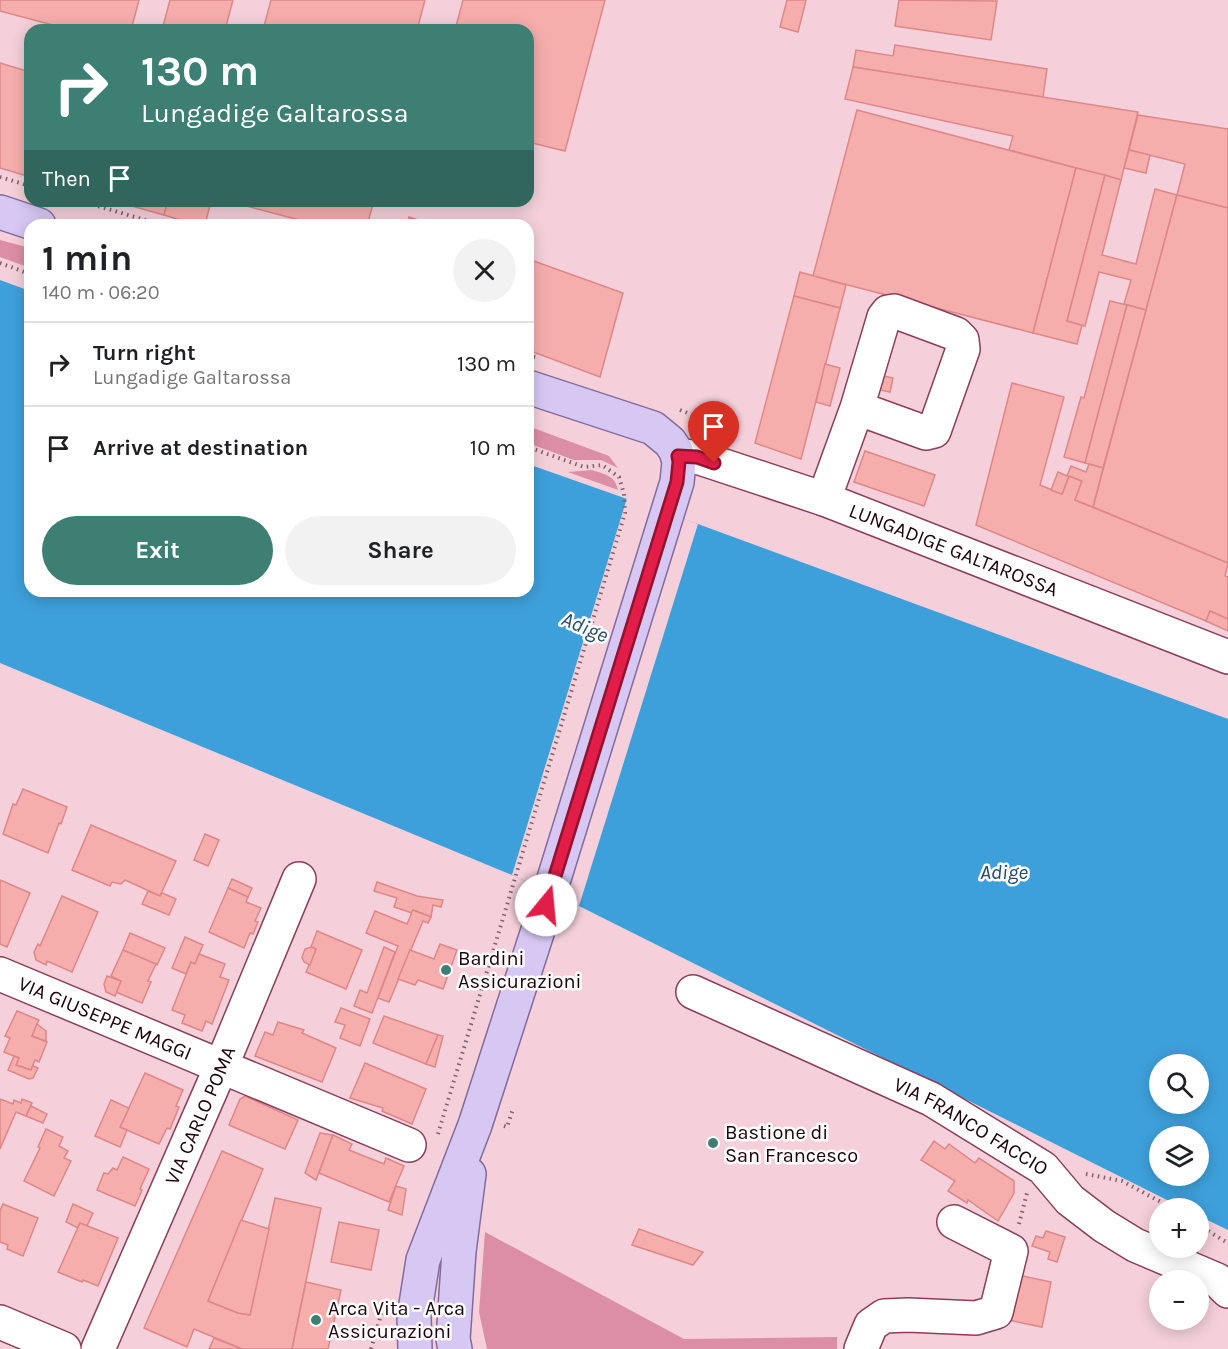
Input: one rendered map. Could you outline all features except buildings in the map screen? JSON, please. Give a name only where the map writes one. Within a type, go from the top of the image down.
[{"type":"main road","points":[[0,212],[24,220]]},
{"type":"main road","name":"LUNGADIGE GALTAROSSA","points":[[534,389],[653,428],[675,460]]},
{"type":"main road","points":[[416,1349],[414,1317],[423,1260],[475,1125],[539,927],[675,460]]},
{"type":"main road","points":[[455,1349],[453,1339],[459,1251],[475,1125]]},
{"type":"main road","points":[[423,1260],[430,1349]]},
{"type":"street","points":[[824,499],[857,408]]},
{"type":"street","name":"LUNGADIGE GALTAROSSA","points":[[675,460],[697,457],[824,499],[1228,657]]},
{"type":"street","name":"VIA CARLO POMA","points":[[98,1349],[221,1067],[298,879]]},
{"type":"street","name":"VIA GIUSEPPE MAGGI","points":[[0,974],[409,1145]]},
{"type":"street","name":"VIA FRANCO FACCIO","points":[[693,992],[931,1099],[1037,1164],[1070,1200],[1104,1226],[1135,1245],[1217,1280],[1228,1291]]},
{"type":"street","points":[[861,1349],[871,1325],[884,1316],[976,1318],[996,1312],[1011,1251],[954,1222]]},
{"type":"street","points":[[401,1349],[423,1260]]},
{"type":"street","points":[[0,1322],[64,1349]]},
{"type":"path","points":[[0,177],[24,184]]},
{"type":"path","points":[[101,207],[142,219]]},
{"type":"path","points":[[0,263],[24,272]]},
{"type":"path","points":[[446,1107],[625,513],[624,494],[619,477],[602,465],[584,467],[534,449]]},
{"type":"path","points":[[1011,1251],[1037,1164],[1122,1181],[1154,1198]]},
{"type":"path","points":[[1209,1232],[1228,1243]]},
{"type":"shaded area","points":[[0,240],[24,246],[24,266],[0,257]]},
{"type":"shaded area","points":[[534,428],[609,456],[618,468],[601,460],[574,460],[534,445]]},
{"type":"shaded area","points":[[592,470],[612,478],[618,490],[568,472]]},
{"type":"shaded area","points":[[485,1232],[684,1339],[837,1337],[837,1349],[487,1349],[479,1312]]},
{"type":"water","name":"Adige","points":[[0,280],[24,289],[24,597],[534,597],[534,466],[1228,719],[1228,1230],[1209,1221],[1209,1198],[1163,1198],[579,906],[512,875],[0,663]]},
{"type":"pier","points":[[627,498],[698,524],[579,906],[512,875]]},
{"type":"place","name":"Bardini Assicurazioni","points":[[446,970]]},
{"type":"place","name":"Bastione di San Francesco","points":[[713,1143]]},
{"type":"place","name":"Arca Vita - Arca Assicurazioni","points":[[316,1320]]},
{"type":"route","points":[[546,905],[677,482],[678,456],[697,457],[714,463]]}]
